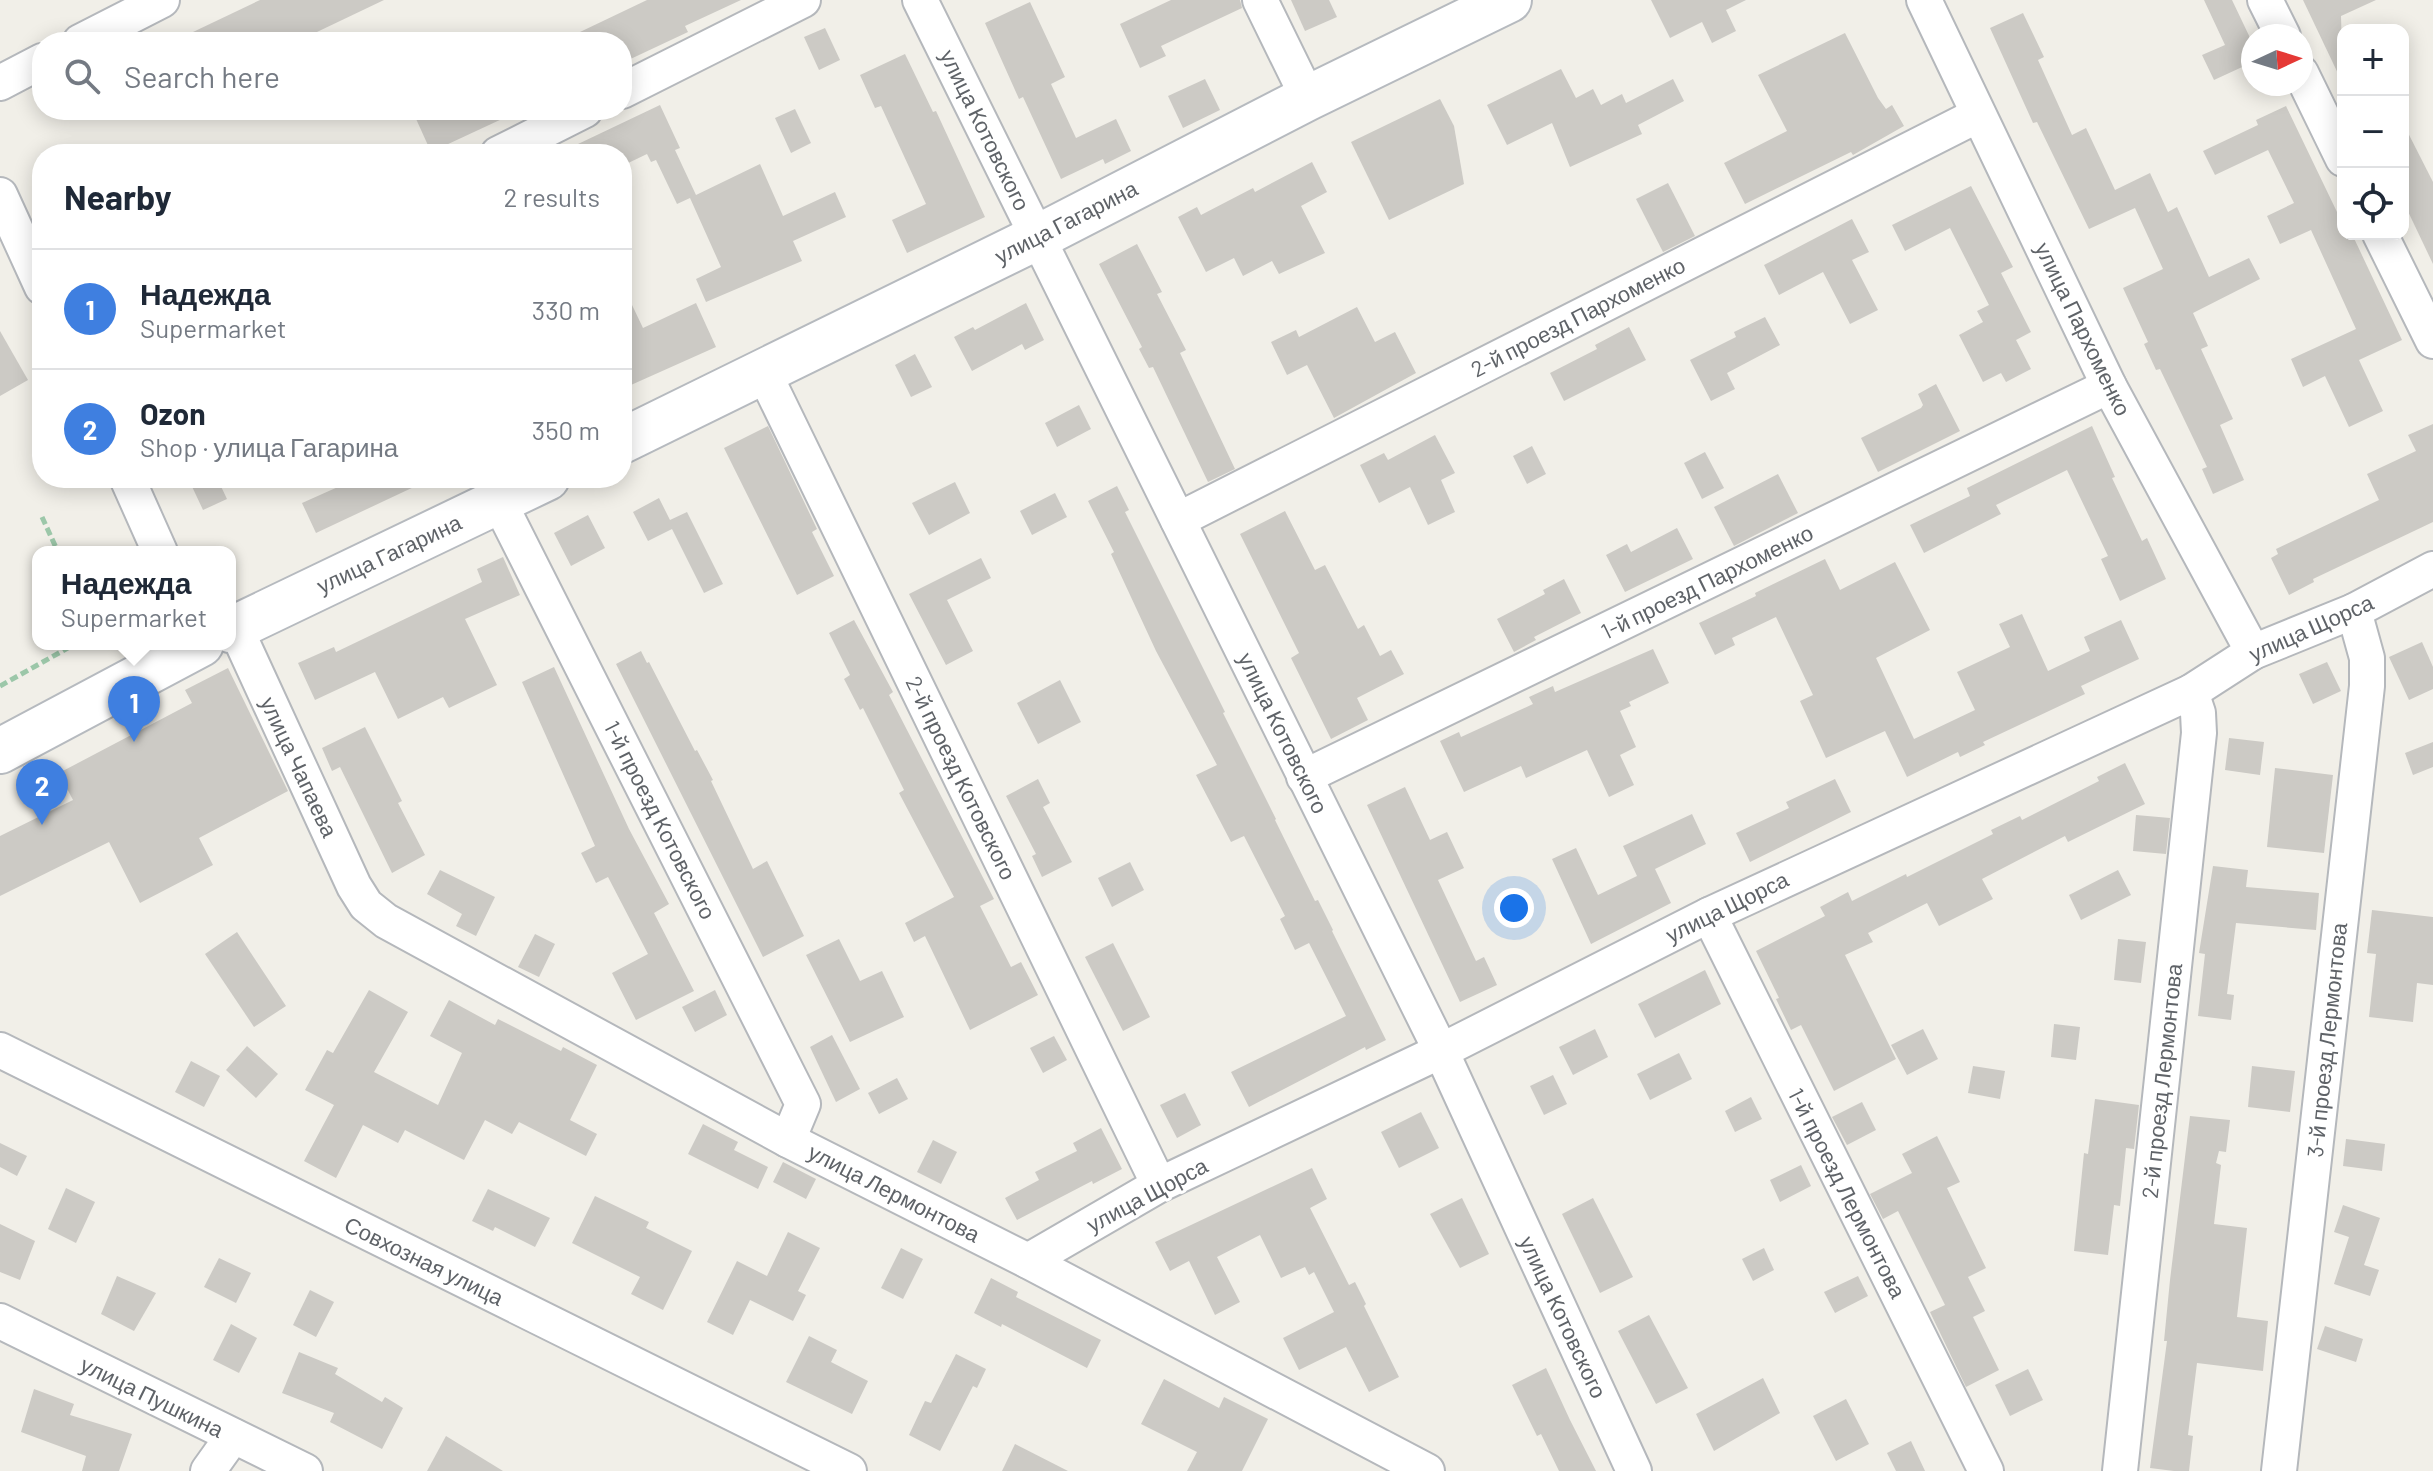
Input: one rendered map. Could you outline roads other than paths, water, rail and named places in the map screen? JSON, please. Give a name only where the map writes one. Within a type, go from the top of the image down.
[{"type":"street","points":[[100,32],[162,0]]},
{"type":"street","points":[[632,86],[803,0]]},
{"type":"street","name":"улица Котовского","points":[[920,0],[1441,1051],[1634,1471]]},
{"type":"street","points":[[1260,0],[1308,98]]},
{"type":"street","name":"улица Гагарина","points":[[632,436],[1038,237],[1308,98],[1509,0]]},
{"type":"street","name":"улица Пархоменко","points":[[1924,0],[2109,386],[2253,652]]},
{"type":"street","points":[[2265,0],[2277,24]]},
{"type":"street","points":[[0,83],[32,66]]},
{"type":"street","points":[[2312,96],[2337,147]]},
{"type":"street","name":"2-й проезд Пархоменко","points":[[1178,520],[1978,115]]},
{"type":"street","points":[[518,144],[565,120]]},
{"type":"street","points":[[0,195],[32,265]]},
{"type":"street","points":[[2383,240],[2433,341]]},
{"type":"street","name":"2-й проезд Котовского","points":[[763,371],[1159,1185]]},
{"type":"street","name":"1-й проезд Пархоменко","points":[[1304,777],[2109,386]]},
{"type":"street","points":[[131,488],[157,546]]},
{"type":"street","name":"улица Гагарина","points":[[236,627],[527,488]]},
{"type":"street","name":"1-й проезд Котовского","points":[[499,502],[803,1104],[788,1140]]},
{"type":"street","name":"улица Щорса","points":[[1028,1261],[1159,1185],[1441,1051],[1709,915],[2191,692],[2253,652],[2354,611],[2433,569]]},
{"type":"street","name":"3-й проезд Лермонтова","points":[[2279,1471],[2367,686],[2367,658],[2354,611]]},
{"type":"street","name":"улица Гагарина","points":[[0,751],[192,650]]},
{"type":"street","name":"улица Чапаева","points":[[230,650],[366,905]]},
{"type":"street","name":"2-й проезд Лермонтова","points":[[2120,1471],[2199,733],[2198,713],[2191,692]]},
{"type":"street","name":"улица Лермонтова","points":[[366,905],[386,921],[788,1140],[1028,1261],[1427,1471]]},
{"type":"street","name":"1-й проезд Лермонтова","points":[[1709,915],[1986,1471]]},
{"type":"street","name":"Совхозная улица","points":[[0,1050],[849,1471]]},
{"type":"street","name":"улица Пушкина","points":[[0,1321],[305,1471]]},
{"type":"street","points":[[208,1471],[233,1436]]},
{"type":"place","name":"Надежда","points":[[134,742]]},
{"type":"place","name":"Ozon","points":[[42,825]]}]
